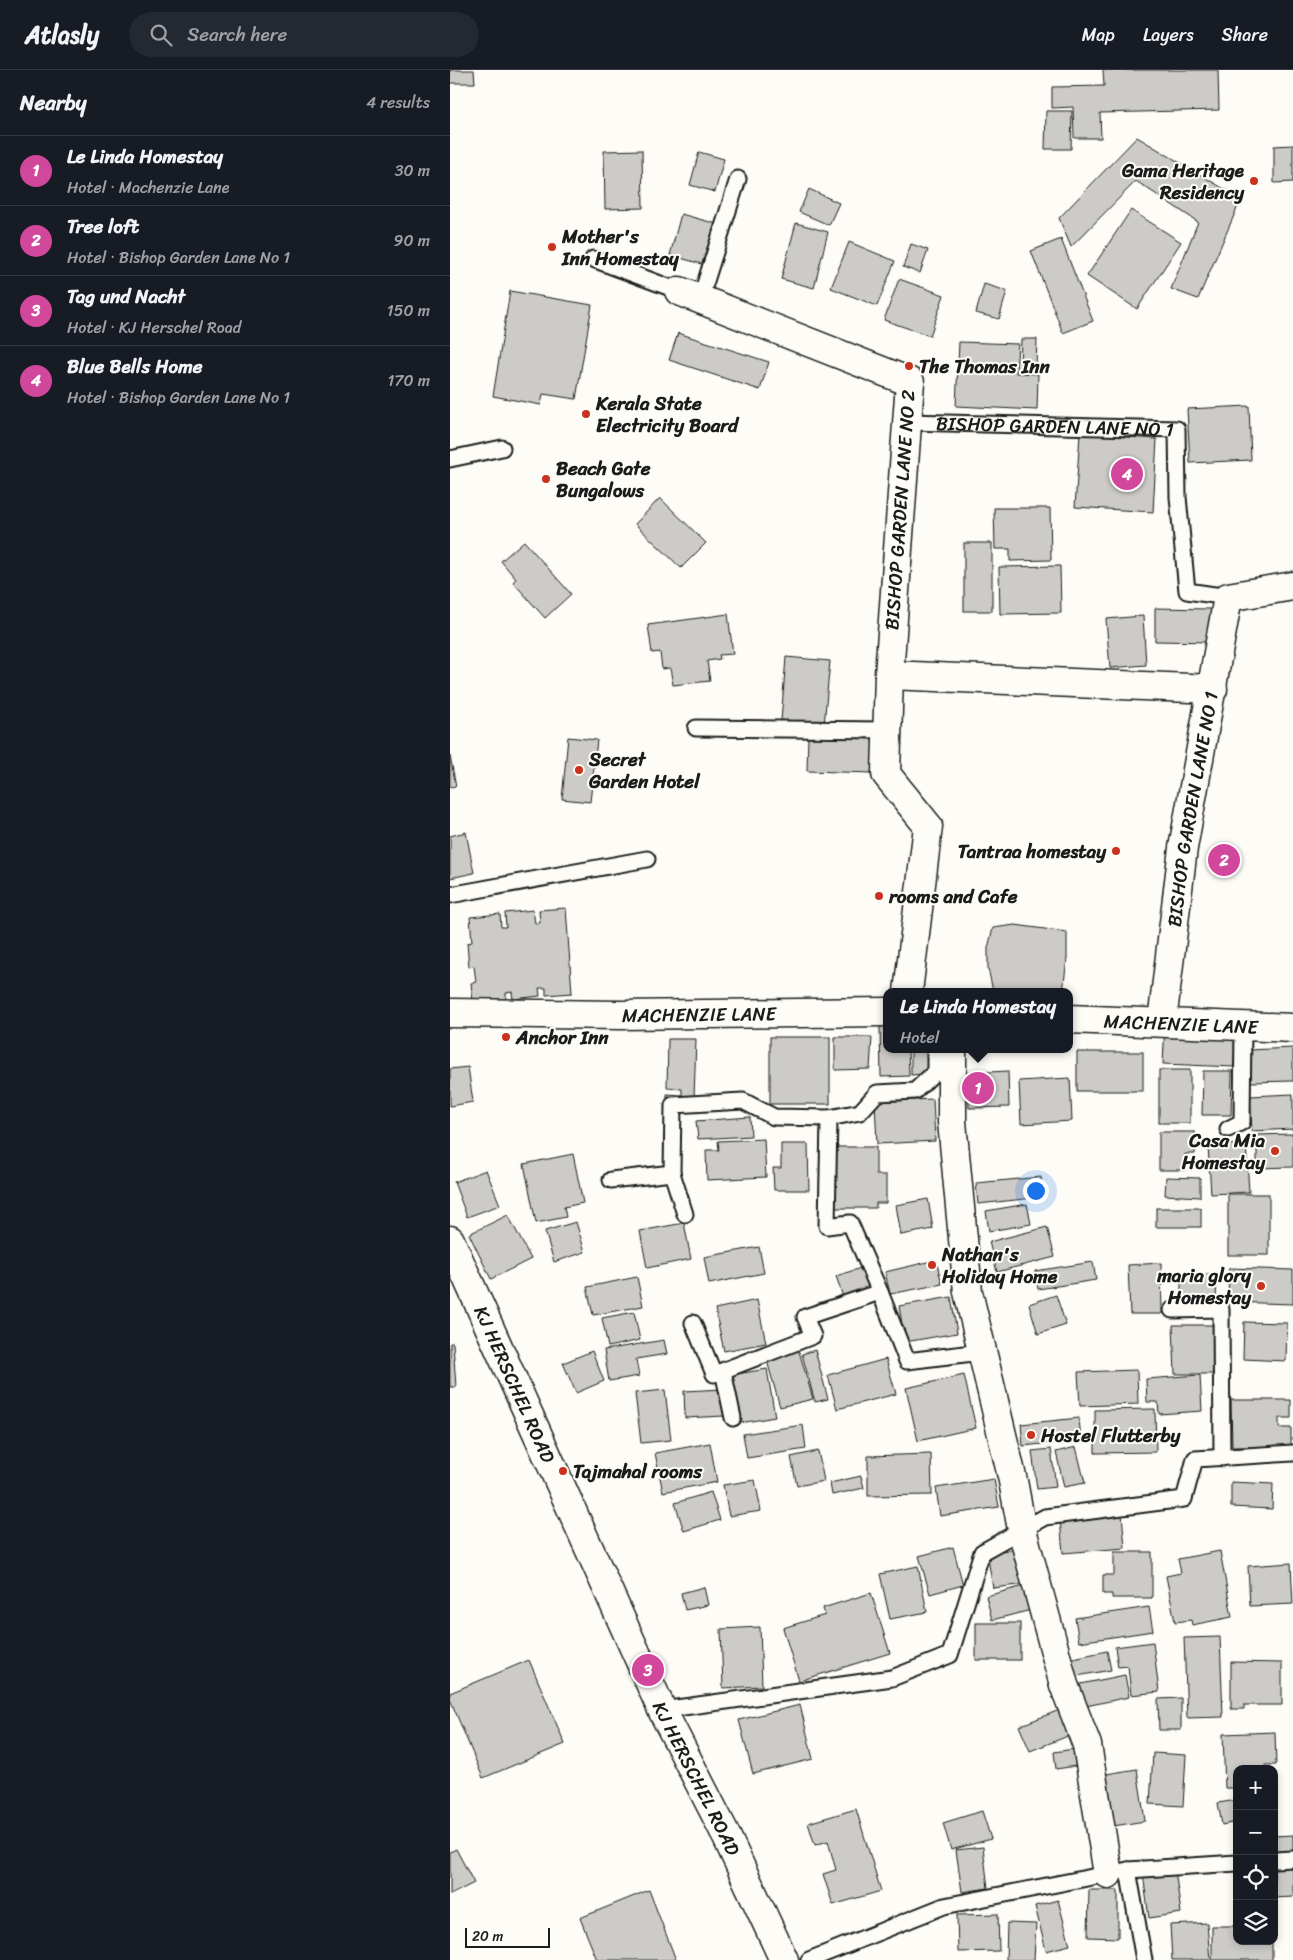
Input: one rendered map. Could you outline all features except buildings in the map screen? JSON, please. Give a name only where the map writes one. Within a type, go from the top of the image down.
[{"type":"street","name":"BISHOP GARDEN LANE NO 2","points":[[689,296],[910,382],[889,675],[886,774],[928,826],[908,988]]},
{"type":"street","name":"BISHOP GARDEN LANE NO 1","points":[[1162,1022],[1183,848],[1228,596],[1293,586]]},
{"type":"street","points":[[889,675],[1212,688]]},
{"type":"street","name":"MACHENZIE LANE","points":[[450,1013],[621,1015],[883,1012]]},
{"type":"street","name":"MACHENZIE LANE","points":[[1073,1019],[1293,1028]]},
{"type":"street","points":[[952,1053],[952,1122],[968,1292],[1013,1481],[1022,1530],[1064,1685],[1088,1745],[1118,1872]]},
{"type":"street","name":"KJ HERSCHEL ROAD","points":[[450,1240],[662,1710],[723,1829],[784,1960]]},
{"type":"lane","points":[[593,259],[689,296],[738,179]]},
{"type":"lane","name":"BISHOP GARDEN LANE NO 1","points":[[907,422],[1177,429],[1178,497],[1187,591],[1228,596]]},
{"type":"lane","points":[[450,459],[502,448]]},
{"type":"lane","points":[[696,728],[887,730]]},
{"type":"lane","points":[[450,895],[647,859]]},
{"type":"lane","points":[[1228,1129],[1242,1122],[1243,1026]]},
{"type":"lane","points":[[684,1214],[672,1173],[674,1105],[743,1102],[774,1117],[829,1118],[860,1112],[877,1093],[915,1091],[935,1072],[935,1053]]},
{"type":"lane","points":[[829,1118],[827,1226],[850,1223],[907,1361],[981,1352]]},
{"type":"lane","points":[[611,1180],[672,1173]]},
{"type":"lane","points":[[693,1323],[714,1374],[813,1336],[805,1317],[880,1292]]},
{"type":"lane","points":[[1172,1310],[1221,1309],[1222,1458]]},
{"type":"lane","points":[[724,1371],[733,1418]]},
{"type":"lane","points":[[662,1710],[892,1678],[950,1655],[982,1552],[1045,1517],[1184,1499],[1195,1459],[1293,1453]]},
{"type":"lane","points":[[1278,1860],[1293,1859]]},
{"type":"lane","points":[[809,1960],[944,1906],[1118,1872],[1233,1863]]},
{"type":"lane","points":[[1118,1872],[1144,1960]]},
{"type":"place","name":"Gama Heritage Residency","points":[[1254,181]]},
{"type":"place","name":"Mother's Inn Homestay","points":[[552,247]]},
{"type":"place","name":"The Thomas Inn","points":[[909,366]]},
{"type":"place","name":"Kerala State Electricity Board","points":[[586,414]]},
{"type":"place","name":"Blue Bells Home","points":[[1127,474]]},
{"type":"place","name":"Beach Gate Bungalows","points":[[546,479]]},
{"type":"place","name":"Secret Garden Hotel","points":[[579,770]]},
{"type":"place","name":"Tantraa homestay","points":[[1116,851]]},
{"type":"place","name":"Tree loft","points":[[1224,860]]},
{"type":"place","name":"rooms and Cafe","points":[[879,896]]},
{"type":"place","name":"Anchor Inn","points":[[506,1037]]},
{"type":"place","name":"Le Linda Homestay","points":[[978,1088]]},
{"type":"place","name":"Casa Mia Homestay","points":[[1275,1151]]},
{"type":"place","name":"Nathan's Holiday Home","points":[[932,1265]]},
{"type":"place","name":"maria glory Homestay","points":[[1261,1286]]},
{"type":"place","name":"Hostel Flutterby","points":[[1031,1435]]},
{"type":"place","name":"Tajmahal rooms","points":[[563,1471]]},
{"type":"place","name":"Tag und Nacht","points":[[648,1670]]}]
